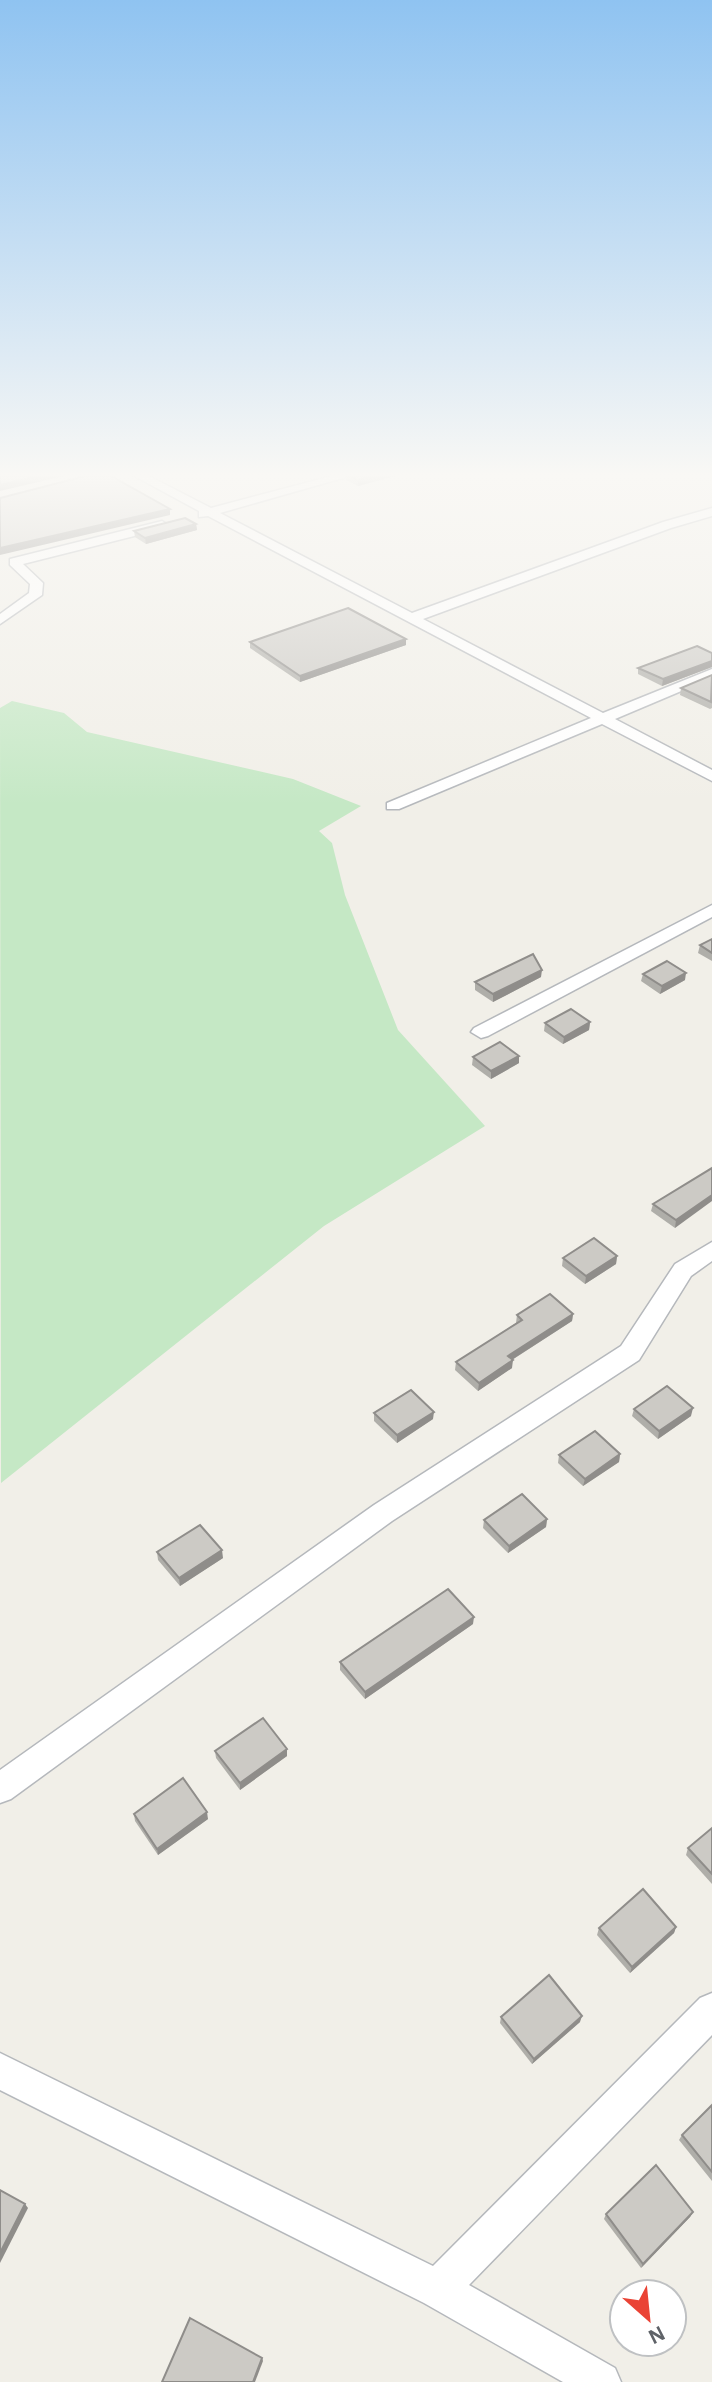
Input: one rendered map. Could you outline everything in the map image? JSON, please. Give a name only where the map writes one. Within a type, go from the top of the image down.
[{"type":"street","points":[[0,620],[35,595],[37,583]]},
{"type":"street","points":[[341,583],[712,776]]},
{"type":"street","points":[[409,619],[507,583]]},
{"type":"street","points":[[393,806],[712,673]]},
{"type":"street","points":[[481,1032],[712,910]]},
{"type":"street","points":[[0,1788],[383,1513],[630,1353],[683,1270],[712,1250]]},
{"type":"street","points":[[438,2289],[712,2010]]},
{"type":"street","points":[[0,2071],[438,2289],[601,2382]]},
{"type":"green space","points":[[12,701],[64,713],[87,732],[293,779],[361,806],[319,831],[332,843],[345,895],[398,1030],[485,1126],[324,1226],[1,1483],[0,708]]},
{"type":"building","points":[[348,608],[406,639],[300,676],[250,642]]},
{"type":"building","points":[[697,646],[712,653],[712,661],[663,679],[638,668]]},
{"type":"building","points":[[712,675],[711,702],[681,688]]},
{"type":"building","points":[[712,939],[712,953],[700,945]]},
{"type":"building","points":[[533,954],[542,970],[493,994],[475,982]]},
{"type":"building","points":[[667,961],[686,973],[662,986],[643,974]]},
{"type":"building","points":[[571,1009],[590,1022],[564,1037],[545,1023]]},
{"type":"building","points":[[500,1042],[519,1056],[491,1071],[473,1057]]},
{"type":"building","points":[[712,1168],[712,1195],[676,1220],[653,1204]]},
{"type":"building","points":[[594,1238],[617,1256],[586,1276],[563,1258]]},
{"type":"building","points":[[550,1294],[573,1314],[508,1356],[513,1360],[479,1383],[456,1362],[522,1320],[517,1315]]},
{"type":"building","points":[[667,1386],[693,1408],[659,1431],[634,1409]]},
{"type":"building","points":[[411,1390],[434,1412],[397,1435],[374,1413]]},
{"type":"building","points":[[595,1431],[620,1454],[585,1479],[559,1455]]},
{"type":"building","points":[[522,1494],[547,1519],[509,1546],[484,1520]]},
{"type":"building","points":[[200,1525],[222,1550],[179,1578],[157,1552]]},
{"type":"building","points":[[448,1589],[474,1617],[365,1692],[340,1662]]},
{"type":"building","points":[[263,1718],[287,1749],[240,1783],[215,1751]]},
{"type":"building","points":[[183,1778],[207,1812],[157,1849],[134,1814]]},
{"type":"building","points":[[712,1828],[712,1874],[688,1848]]},
{"type":"building","points":[[643,1889],[676,1927],[632,1967],[599,1928]]},
{"type":"building","points":[[549,1975],[582,2016],[534,2059],[501,2017]]},
{"type":"building","points":[[712,2105],[712,2172],[682,2135]]},
{"type":"building","points":[[656,2165],[693,2212],[643,2264],[606,2214]]},
{"type":"building","points":[[0,2190],[25,2204],[0,2253]]},
{"type":"building","points":[[190,2318],[262,2358],[253,2382],[162,2382]]}]
